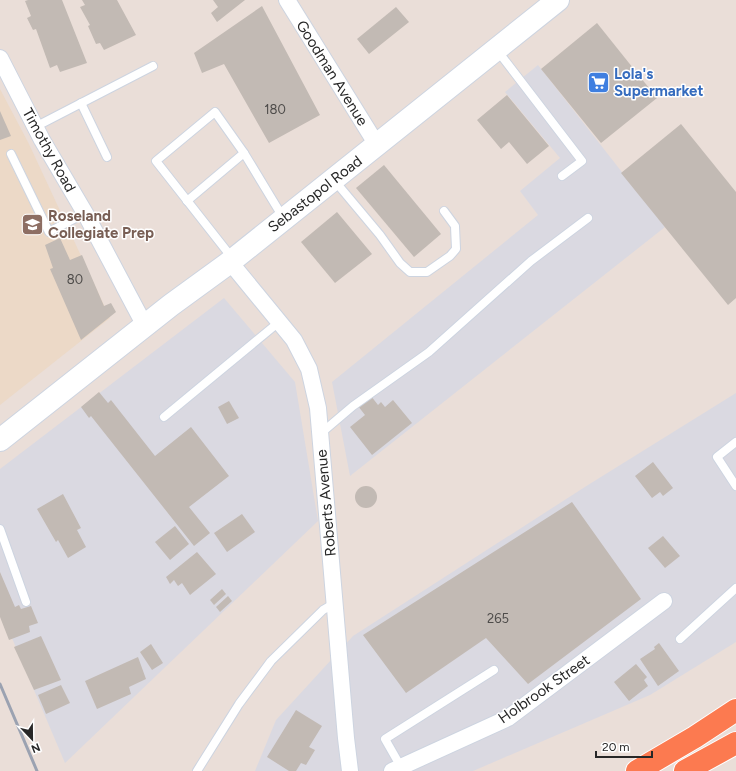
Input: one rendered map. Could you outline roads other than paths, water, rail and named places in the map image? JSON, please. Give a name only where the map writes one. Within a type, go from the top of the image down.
[{"type":"highway","points":[[637,771],[689,741],[736,710]]},
{"type":"highway","points":[[685,771],[736,743]]},
{"type":"street","name":"Goodman Avenue","points":[[287,0],[377,145]]},
{"type":"street","name":"Sebastopol Road","points":[[0,440],[171,305],[232,261],[558,0]]},
{"type":"street","name":"Timothy Road","points":[[0,58],[35,127],[85,213],[145,326]]},
{"type":"street","name":"Roberts Avenue","points":[[232,261],[294,340],[310,369],[318,408],[350,771]]},
{"type":"street","name":"Holbrook Street","points":[[396,769],[508,718],[664,601]]},
{"type":"lane","points":[[496,49],[582,161],[562,176]]},
{"type":"lane","points":[[35,127],[153,66]]},
{"type":"lane","points":[[81,103],[106,157]]},
{"type":"lane","points":[[232,261],[156,161],[215,112],[244,153],[284,219]]},
{"type":"lane","points":[[187,201],[244,153]]},
{"type":"lane","points":[[11,154],[49,232],[85,213]]},
{"type":"lane","points":[[333,180],[380,235],[400,263],[410,272],[427,272],[450,256],[456,249],[455,226],[444,211]]},
{"type":"lane","points":[[320,434],[353,406],[429,352],[531,261],[588,218]]},
{"type":"lane","points":[[164,417],[279,322]]},
{"type":"lane","points":[[736,442],[717,457],[736,486]]},
{"type":"lane","points":[[0,529],[26,602]]},
{"type":"lane","points":[[680,639],[736,588]]},
{"type":"lane","points":[[197,771],[240,704],[271,660],[323,610],[335,603]]},
{"type":"lane","points":[[396,769],[384,739],[494,670]]},
{"type":"railway","points":[[0,684],[37,771]]},
{"type":"place","name":"Lola's Supermarket","points":[[599,83]]},
{"type":"place","name":"Roseland Collegiate Prep","points":[[33,225]]}]
